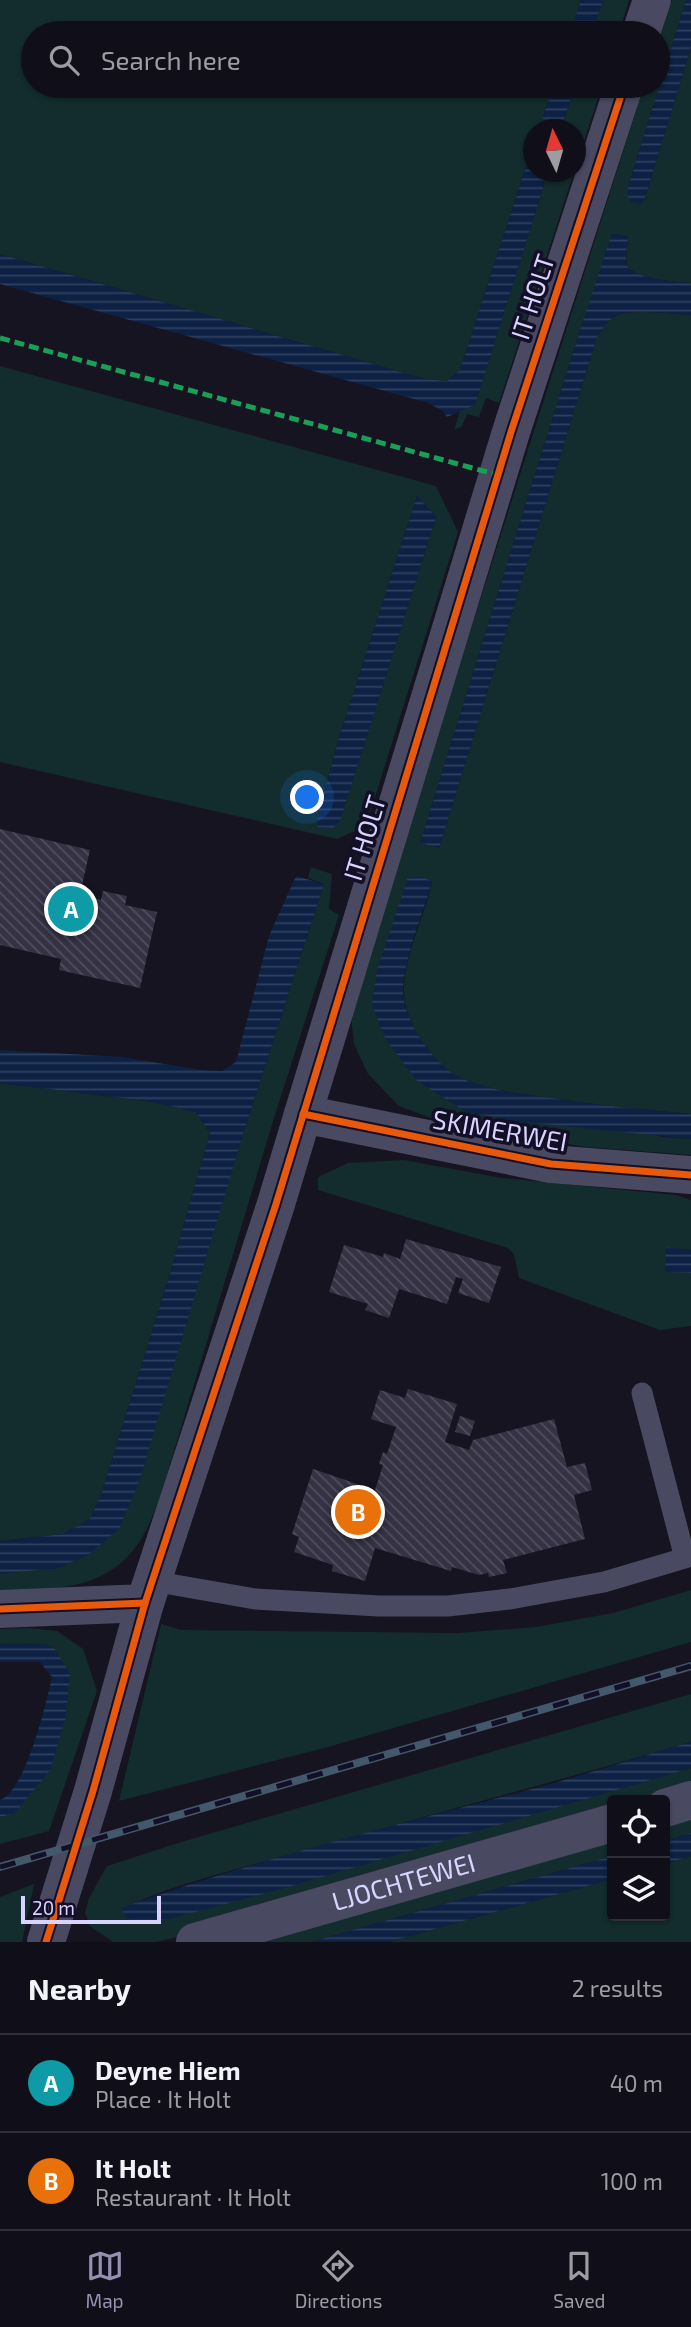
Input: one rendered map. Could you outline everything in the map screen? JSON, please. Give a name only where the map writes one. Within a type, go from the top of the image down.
[{"type":"street","points":[[645,21],[652,0]]},
{"type":"street","name":"IT HOLT","points":[[46,1942],[93,1791],[149,1592],[276,1204],[511,432],[620,98]]},
{"type":"street","name":"SKIMERWEI","points":[[303,1114],[551,1164],[691,1175]]},
{"type":"street","points":[[0,1609],[149,1592]]},
{"type":"street","points":[[670,1806],[691,1800]]},
{"type":"street","name":"LJOCHTEWEI","points":[[195,1942],[607,1824]]},
{"type":"lane","points":[[149,1592],[379,1606],[448,1606],[510,1599],[604,1582],[685,1558],[642,1393]]},
{"type":"green space","points":[[0,0],[581,0],[574,21],[21,21],[21,98],[549,98],[542,119],[523,119],[523,176],[460,370],[447,381],[424,379],[0,254]]},
{"type":"green space","points":[[603,0],[629,0],[623,21],[596,21]]},
{"type":"green space","points":[[672,0],[686,0],[670,52],[670,21],[665,21]]},
{"type":"green space","points":[[691,47],[691,283],[656,279],[631,270],[626,262],[628,236],[581,327],[420,843],[439,848],[596,340],[608,322],[624,313],[691,315],[691,1114],[507,1092],[452,1073],[422,1042],[408,1015],[405,1002],[405,975],[411,948],[432,881],[421,877],[377,970],[416,1080],[663,1137],[691,1139],[691,1155],[586,1147],[449,1125],[399,1106],[368,1074],[354,1044],[350,1008],[640,98],[656,98],[629,184],[644,201]]},
{"type":"green space","points":[[571,98],[598,98],[586,135],[586,119],[564,119]]},
{"type":"green space","points":[[545,182],[571,182],[499,403],[486,398],[479,417],[467,414],[462,426],[454,430],[460,411],[475,404]]},
{"type":"green space","points":[[0,366],[436,486],[458,532],[366,826],[337,839],[0,762]],"holes":[[[417,496],[436,517],[340,820],[317,818],[339,738]]]},
{"type":"green space","points":[[311,867],[332,874],[329,909],[339,915],[274,1118],[159,1501],[143,1536],[115,1568],[80,1584],[0,1590],[0,1574],[58,1568],[88,1555],[242,1137],[324,884],[308,878]]},
{"type":"green space","points":[[0,1083],[154,1102],[196,1112],[210,1133],[169,1277],[101,1495],[90,1519],[63,1534],[0,1541]]},
{"type":"green space","points":[[404,1160],[502,1178],[676,1195],[691,1200],[691,1250],[667,1247],[665,1271],[691,1273],[691,1326],[660,1330],[519,1278],[514,1254],[508,1248],[318,1190],[318,1177],[348,1163]]},
{"type":"green space","points":[[691,1590],[691,1642],[328,1747],[119,1801],[161,1624],[181,1630],[458,1633],[536,1627],[613,1613]]},
{"type":"green space","points":[[0,1629],[57,1631],[83,1649],[97,1691],[49,1831],[0,1844],[0,1817],[15,1812],[65,1720],[46,1644],[0,1644]]},
{"type":"green space","points":[[691,1694],[691,1742],[211,1876],[121,1909],[245,1897],[691,1768],[691,1788],[666,1795],[607,1795],[607,1812],[210,1929],[156,1942],[113,1942],[90,1926],[85,1913],[89,1898],[107,1866]]},
{"type":"green space","points":[[691,1809],[691,1833],[670,1839],[670,1815]]},
{"type":"green space","points":[[607,1832],[607,1857],[311,1942],[239,1942]]},
{"type":"green space","points":[[691,1856],[691,1942],[389,1942],[607,1880],[607,1921],[670,1921],[670,1862]]},
{"type":"green space","points":[[34,1884],[22,1942],[0,1942],[0,1897]]},
{"type":"water","points":[[581,0],[603,0],[596,21],[574,21]]},
{"type":"water","points":[[686,0],[691,0],[691,47],[644,201],[641,204],[631,202],[627,195],[629,184],[656,98],[670,98],[670,52]]},
{"type":"water","points":[[549,98],[571,98],[564,119],[542,119]]},
{"type":"water","points":[[523,176],[523,182],[545,182],[475,405],[447,417],[443,411],[428,403],[0,284],[0,254],[424,379],[447,381],[460,370]]},
{"type":"water","points":[[612,233],[628,236],[627,265],[637,274],[691,283],[691,315],[624,313],[608,322],[596,340],[439,848],[420,843],[581,327]]},
{"type":"water","points":[[417,496],[436,517],[340,821],[333,828],[318,827],[317,818],[339,738]]},
{"type":"water","points":[[296,876],[324,884],[242,1137],[139,1482],[119,1529],[88,1555],[58,1568],[0,1574],[0,1541],[63,1534],[90,1519],[101,1495],[169,1277],[210,1133],[196,1112],[154,1102],[0,1083],[0,1050],[122,1057],[222,1071],[236,1062],[269,936]]},
{"type":"water","points":[[408,877],[421,877],[432,881],[407,962],[404,1002],[422,1042],[442,1064],[463,1079],[507,1092],[691,1114],[691,1139],[514,1121],[466,1112],[416,1080],[385,1038],[372,1005],[377,970]]},
{"type":"water","points":[[666,1247],[691,1250],[691,1273],[665,1272]]},
{"type":"water","points":[[0,1644],[46,1644],[55,1649],[70,1674],[65,1720],[50,1770],[15,1813],[0,1817],[0,1800],[18,1781],[34,1745],[52,1677],[40,1662],[0,1662]]},
{"type":"water","points":[[691,1742],[691,1768],[288,1887],[173,1918],[144,1923],[126,1917],[121,1908],[282,1856],[554,1783]]},
{"type":"water","points":[[691,1833],[691,1856],[670,1862],[670,1839]]},
{"type":"water","points":[[607,1857],[607,1880],[389,1942],[311,1942]]},
{"type":"building","points":[[0,829],[90,850],[80,894],[101,900],[103,891],[127,896],[125,905],[157,912],[140,988],[59,970],[61,959],[0,945]]},
{"type":"building","points":[[406,1239],[501,1267],[489,1303],[458,1293],[463,1279],[456,1277],[447,1304],[399,1289],[389,1318],[365,1310],[368,1304],[329,1292],[344,1245],[383,1257],[384,1253],[400,1259]]},
{"type":"building","points":[[408,1389],[457,1404],[445,1442],[469,1450],[473,1440],[554,1419],[567,1467],[585,1463],[592,1490],[574,1495],[585,1539],[503,1560],[507,1573],[489,1577],[488,1573],[479,1575],[452,1567],[451,1571],[375,1548],[365,1581],[332,1571],[333,1565],[294,1552],[299,1537],[292,1534],[313,1469],[375,1490],[383,1465],[379,1464],[383,1452],[387,1454],[396,1427],[371,1419],[380,1390],[405,1398]]},
{"type":"building","points":[[460,1416],[475,1421],[470,1436],[455,1432]]},
{"type":"railway","points":[[0,1867],[691,1666]]},
{"type":"marked path","points":[[0,338],[498,475]]},
{"type":"cycle path","points":[[46,1942],[93,1791],[145,1603],[276,1204],[511,432],[620,98]]},
{"type":"cycle path","points":[[303,1114],[551,1164],[691,1175]]},
{"type":"cycle path","points":[[0,1609],[145,1603]]},
{"type":"place","name":"Deyne Hiem","points":[[71,909]]},
{"type":"place","name":"It Holt","points":[[358,1512]]}]
